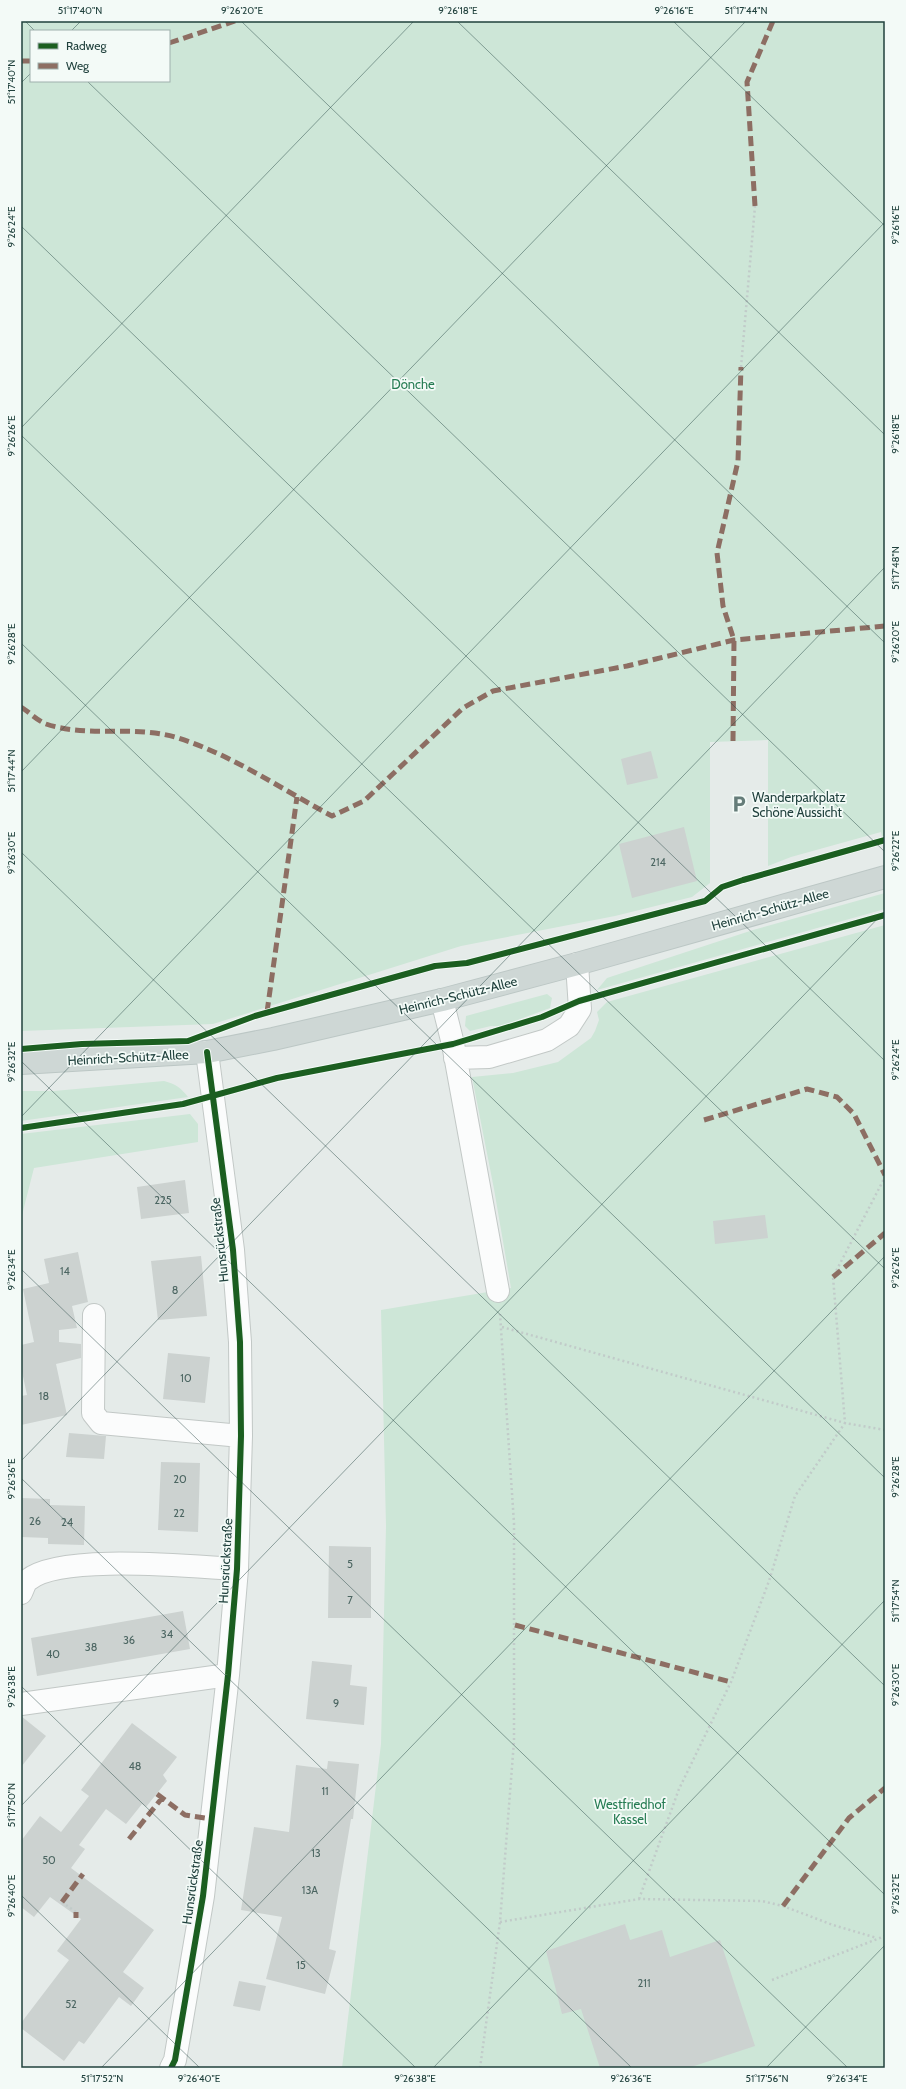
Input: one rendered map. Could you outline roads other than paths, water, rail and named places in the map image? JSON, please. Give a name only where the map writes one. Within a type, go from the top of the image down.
[{"type":"main road","name":"Heinrich-Schütz-Allee","points":[[21,1063],[207,1052],[278,1038],[442,1000],[577,964],[885,877]]},
{"type":"street","points":[[455,1058],[489,1057],[547,1040],[569,1026],[580,1009],[577,964]]},
{"type":"street","points":[[442,1000],[455,1058],[498,1291]]},
{"type":"street","name":"Hunsrückstraße","points":[[171,2068],[175,2060],[203,1896],[228,1675],[237,1569],[241,1436],[240,1342],[234,1257],[207,1052]]},
{"type":"street","points":[[94,1315],[93,1413],[101,1423],[241,1436]]},
{"type":"street","points":[[21,1593],[28,1580],[52,1568],[118,1563],[237,1569]]},
{"type":"street","points":[[21,1704],[228,1675]]},
{"type":"place","name":"Wanderparkplatz Schöne Aussicht","points":[[739,804]]},
{"type":"park label","name":"Dönche","points":[[413,384]]},
{"type":"park label","name":"Westfriedhof Kassel","points":[[630,1812]]}]
